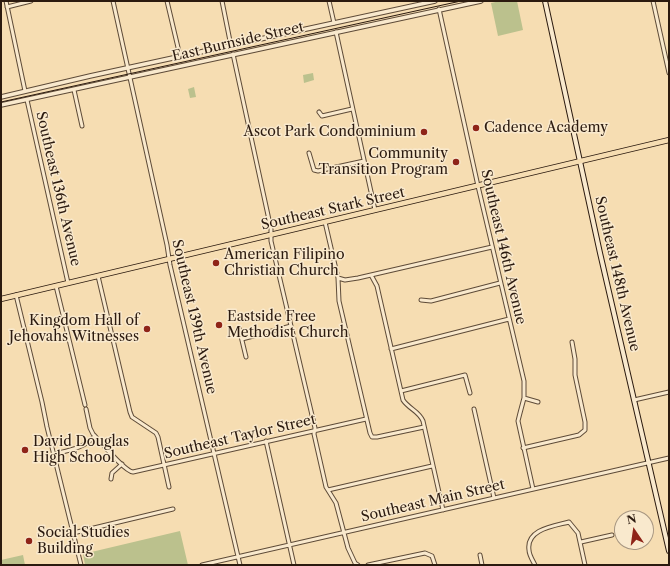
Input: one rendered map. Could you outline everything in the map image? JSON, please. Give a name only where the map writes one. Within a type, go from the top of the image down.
[{"type":"main road","name":"Southeast 148th Avenue","points":[[545,1],[580,162],[669,551]]},
{"type":"main road","name":"Southeast Stark Street","points":[[1,299],[669,140]]},
{"type":"street","points":[[6,1],[26,91]]},
{"type":"street","points":[[7,7],[31,1]]},
{"type":"street","name":"Southeast 139th Avenue","points":[[113,1],[169,259],[240,565]]},
{"type":"street","points":[[167,1],[180,56]]},
{"type":"street","points":[[222,1],[231,46]]},
{"type":"street","points":[[329,1],[334,23]]},
{"type":"street","name":"East Burnside Street","points":[[1,97],[128,67],[435,1]]},
{"type":"street","name":"East Burnside Street","points":[[1,106],[233,54],[481,1]]},
{"type":"street","points":[[653,1],[669,73]]},
{"type":"street","name":"Southeast 146th Avenue","points":[[439,9],[500,283],[524,381],[524,398],[518,421],[533,489]]},
{"type":"street","points":[[336,32],[375,210]]},
{"type":"street","points":[[233,54],[269,216],[271,240],[315,428],[315,441],[328,490],[336,502],[348,548],[354,564],[358,565]]},
{"type":"street","points":[[74,90],[82,126]]},
{"type":"street","name":"Southeast 136th Avenue","points":[[27,100],[68,283]]},
{"type":"street","points":[[319,112],[322,116],[352,109]]},
{"type":"street","points":[[310,153],[314,170],[318,171],[364,160]]},
{"type":"street","points":[[325,222],[338,278],[339,301],[370,433],[372,436],[378,437],[424,427]]},
{"type":"street","points":[[338,278],[352,280],[492,247]]},
{"type":"street","points":[[371,275],[377,286],[403,400],[421,416],[443,510]]},
{"type":"street","points":[[98,276],[130,412],[132,417],[152,430],[158,437],[163,466],[169,487]]},
{"type":"street","points":[[421,300],[431,301],[500,283]]},
{"type":"street","points":[[56,286],[84,404]]},
{"type":"street","points":[[16,295],[81,565]]},
{"type":"street","points":[[391,348],[509,319]]},
{"type":"street","points":[[242,339],[291,326]]},
{"type":"street","points":[[239,328],[246,357]]},
{"type":"street","points":[[523,448],[579,435],[585,430],[585,422],[575,375],[575,359],[572,342]]},
{"type":"street","points":[[401,391],[465,375],[470,393]]},
{"type":"street","points":[[634,400],[669,392]]},
{"type":"street","points":[[524,398],[538,402]]},
{"type":"street","points":[[86,409],[90,428],[95,436],[122,464],[112,473],[111,480]]},
{"type":"street","points":[[474,409],[494,498]]},
{"type":"street","name":"Southeast Taylor Street","points":[[122,464],[128,471],[133,472],[366,419]]},
{"type":"street","points":[[54,454],[82,447],[95,436]]},
{"type":"street","points":[[266,442],[291,544],[294,565]]},
{"type":"street","name":"Southeast Main Street","points":[[202,565],[669,458]]},
{"type":"street","points":[[328,490],[432,466]]},
{"type":"street","points":[[73,532],[173,509]]},
{"type":"street","points":[[535,565],[529,550],[530,542],[533,536],[543,529],[569,522],[578,533],[586,565]]},
{"type":"street","points":[[580,542],[612,535]]},
{"type":"street","points":[[368,565],[423,553],[428,553],[432,556],[435,565]]},
{"type":"street","points":[[480,555],[482,565]]},
{"type":"green space","points":[[500,1],[517,1],[523,30],[498,36],[491,3]]},
{"type":"green space","points":[[313,73],[314,80],[304,83],[303,75]]},
{"type":"green space","points":[[194,87],[196,97],[190,98],[188,89]]},
{"type":"green space","points":[[180,531],[188,565],[85,565],[83,554]]},
{"type":"green space","points":[[23,555],[25,565],[1,565],[1,560]]},
{"type":"tram line","points":[[1,102],[461,1]]},
{"type":"place","name":"Cadence Academy","points":[[476,128]]},
{"type":"place","name":"Ascot Park Condominium","points":[[424,132]]},
{"type":"place","name":"Community Transition Program","points":[[456,162]]},
{"type":"place","name":"American Filipino Christian Church","points":[[216,263]]},
{"type":"place","name":"Eastside Free Methodist Church","points":[[219,325]]},
{"type":"place","name":"Kingdom Hall of Jehovahs Witnesses","points":[[147,329]]},
{"type":"place","name":"David Douglas High School","points":[[25,450]]},
{"type":"place","name":"Social Studies Building","points":[[29,541]]}]
